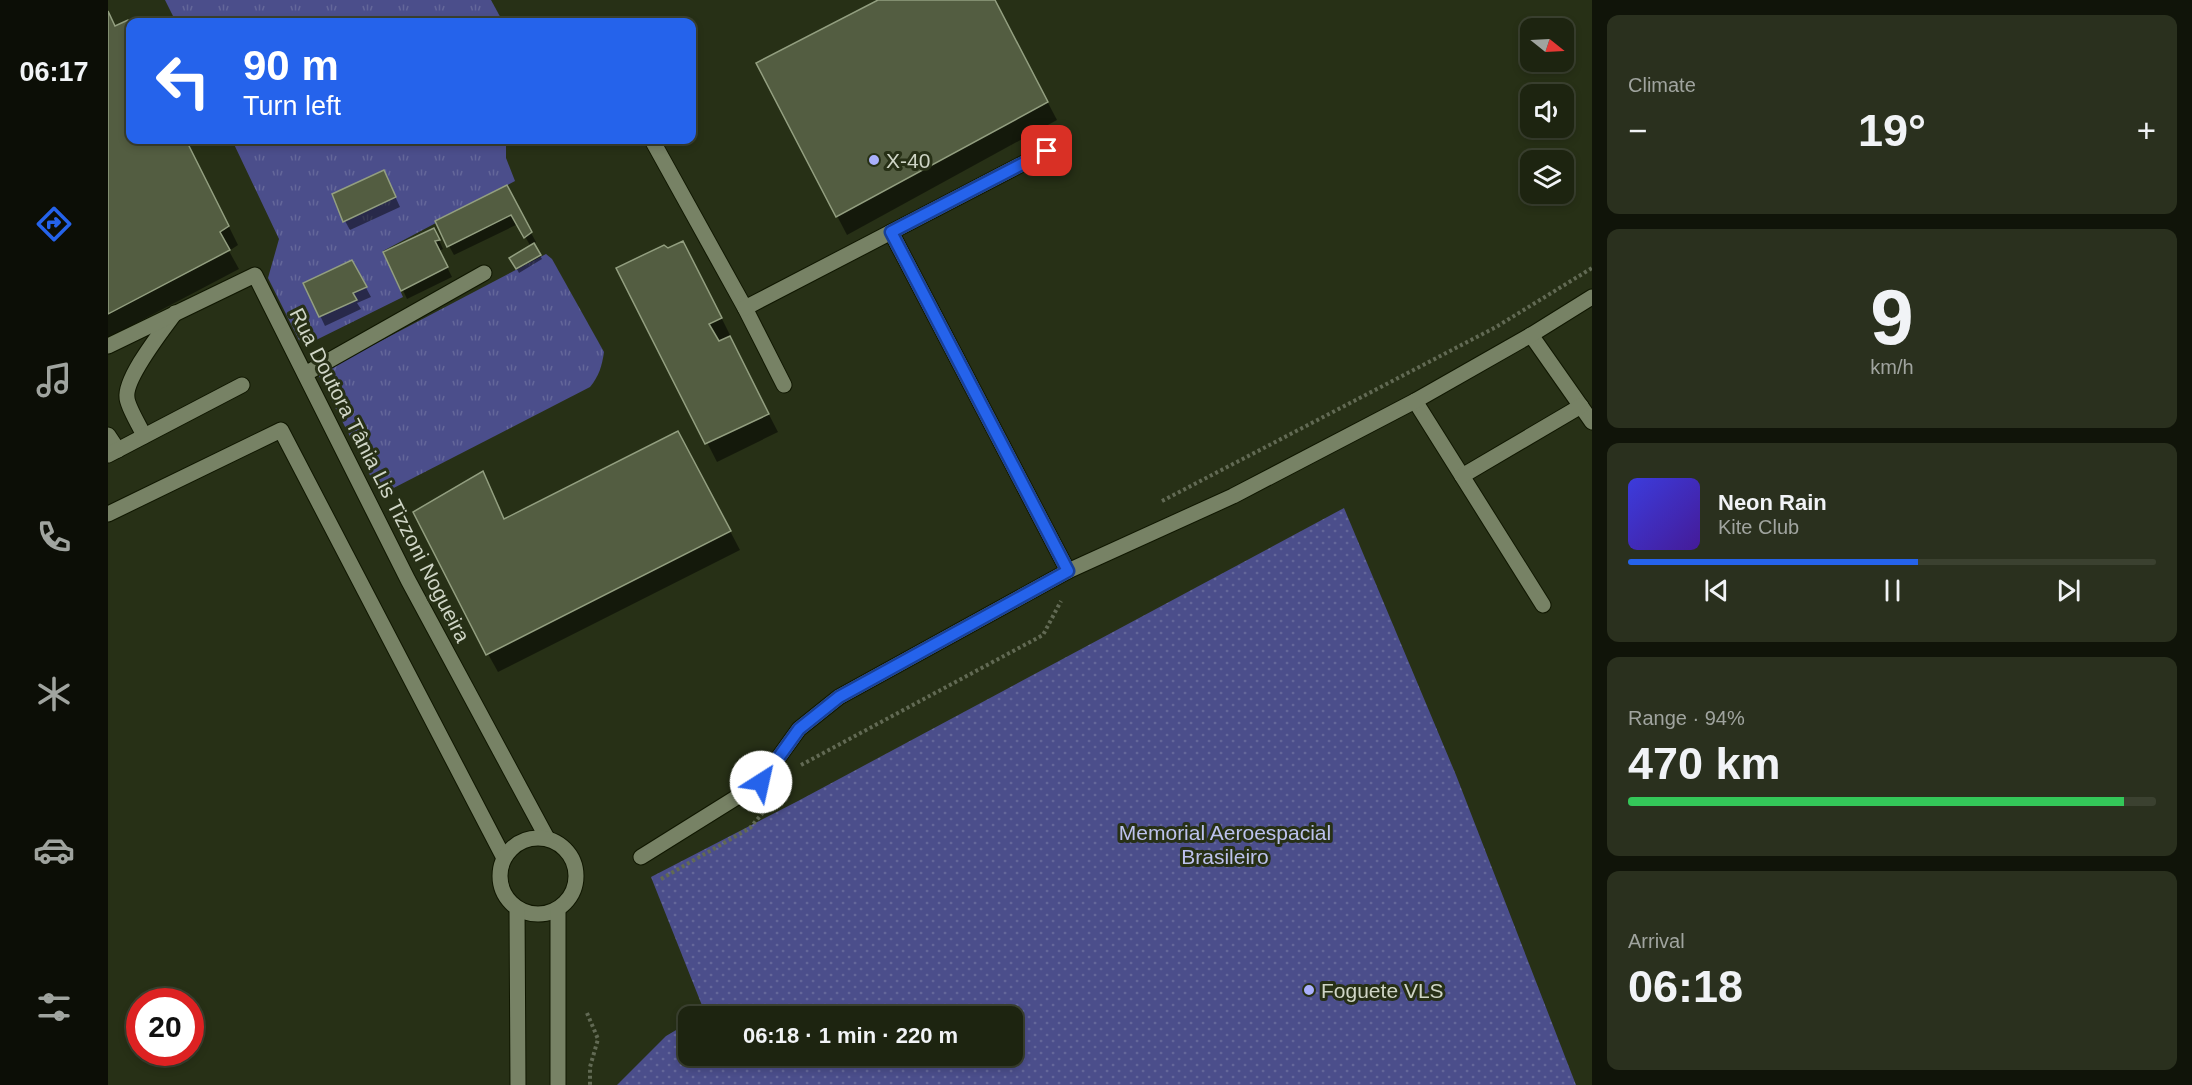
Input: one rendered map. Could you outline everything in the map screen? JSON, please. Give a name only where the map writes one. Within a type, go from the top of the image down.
[{"type":"street","points":[[654,144],[745,308],[784,385]]},
{"type":"street","points":[[745,308],[1047,151]]},
{"type":"street","points":[[891,232],[1068,571]]},
{"type":"street","points":[[305,374],[484,273]]},
{"type":"street","name":"Rua Doutora Tânia Lis Tizzoni Nogueira","points":[[108,346],[255,275],[408,580],[547,838],[557,842],[573,858],[576,869],[573,891],[558,909]]},
{"type":"street","points":[[641,857],[761,782],[799,729],[839,697],[1068,571],[1233,496],[1415,401],[1531,335],[1592,297]]},
{"type":"street","points":[[144,436],[127,398],[129,383],[175,313]]},
{"type":"street","points":[[1531,335],[1592,422]]},
{"type":"street","points":[[108,435],[113,453],[242,385]]},
{"type":"street","points":[[1415,401],[1543,605]]},
{"type":"street","points":[[1462,476],[1581,406]]},
{"type":"street","points":[[108,514],[281,430],[504,858]]},
{"type":"street","points":[[547,838],[534,837],[522,840],[512,848],[504,858],[500,880],[502,891],[508,901],[526,913],[537,915],[558,909],[558,1085]]},
{"type":"street","points":[[517,908],[518,1085]]},
{"type":"path","points":[[587,1013],[598,1039],[590,1067],[590,1085]]},
{"type":"green space","points":[[165,0],[491,0],[501,18],[174,18]]},
{"type":"green space","points":[[234,144],[506,144],[506,158],[515,181],[383,251],[403,297],[308,344],[299,340],[268,278],[279,239]]},
{"type":"green space","points":[[546,254],[552,259],[604,352],[600,371],[593,383],[590,387],[380,495],[318,374]]},
{"type":"green space","name":"Memorial Aeroespacial Brasileiro","points":[[1344,508],[1456,775],[1576,1085],[617,1085],[666,1036],[678,1029],[678,1066],[1023,1066],[1023,1006],[702,1006],[651,877],[798,801]]},
{"type":"building","name":"X-40","points":[[878,0],[995,0],[1048,102],[836,217],[756,63]]},
{"type":"building","points":[[108,11],[115,26],[126,21],[126,144],[188,144],[229,226],[220,232],[230,250],[108,314]]},
{"type":"building","points":[[384,170],[396,197],[343,222],[332,194]]},
{"type":"building","points":[[507,185],[532,232],[524,238],[511,215],[447,247],[435,221]]},
{"type":"building","points":[[434,228],[440,240],[435,241],[448,267],[401,291],[383,252]]},
{"type":"building","points":[[683,241],[722,318],[709,324],[719,341],[730,336],[769,414],[705,444],[616,268],[664,245],[668,248]]},
{"type":"building","points":[[534,243],[541,255],[516,269],[509,258]]},
{"type":"building","points":[[352,260],[367,287],[353,293],[357,300],[319,317],[303,283]]},
{"type":"building","points":[[678,431],[731,531],[486,655],[413,512],[483,471],[504,519]]},
{"type":"place","name":"X-40","points":[[874,160]]},
{"type":"place","name":"Foguete VLS","points":[[1309,990]]},
{"type":"route","points":[[761,782],[799,729],[839,697],[1068,571],[891,232],[1047,151]]}]
